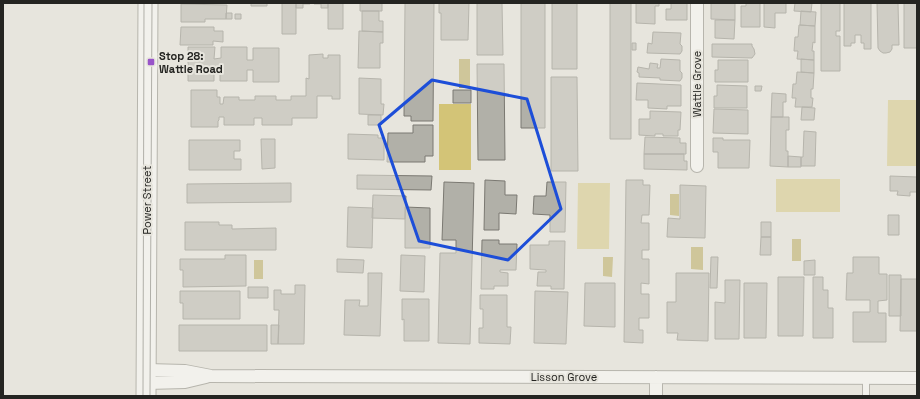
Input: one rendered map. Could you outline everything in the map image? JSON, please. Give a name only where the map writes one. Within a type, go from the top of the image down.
[{"type":"main road","name":"Power Street","points":[[147,383],[148,3]]},
{"type":"street","name":"Wattle Grove","points":[[697,3],[698,166]]},
{"type":"street","name":"Lisson Grove","points":[[147,383],[185,382],[211,376],[917,378]]},
{"type":"street","points":[[656,377],[656,396]]},
{"type":"lane","points":[[866,377],[866,396]]},
{"type":"highlighted area","points":[[432,80],[527,99],[561,209],[508,260],[419,241],[379,125]]},
{"type":"shaded area","points":[[459,59],[470,59],[470,88],[459,88]]},
{"type":"shaded area","points":[[888,100],[917,100],[917,166],[887,166]]},
{"type":"shaded area","points":[[439,104],[471,104],[471,170],[439,170]]},
{"type":"shaded area","points":[[776,179],[840,179],[840,212],[776,212]]},
{"type":"shaded area","points":[[578,183],[610,183],[609,249],[577,249]]},
{"type":"shaded area","points":[[670,194],[679,194],[679,216],[670,215]]},
{"type":"shaded area","points":[[792,239],[801,239],[801,261],[792,261]]},
{"type":"shaded area","points":[[691,247],[703,247],[703,270],[691,269]]},
{"type":"shaded area","points":[[603,257],[613,257],[612,277],[603,276]]},
{"type":"shaded area","points":[[254,260],[263,260],[263,279],[254,279]]},
{"type":"building","points":[[251,3],[267,3],[267,6],[251,6]]},
{"type":"building","points":[[282,3],[296,3],[296,34],[282,34]]},
{"type":"building","points":[[296,3],[310,4],[303,4],[303,8],[296,8]]},
{"type":"building","points":[[314,3],[328,3],[328,8],[321,8],[321,4]]},
{"type":"building","points":[[328,3],[343,3],[343,29],[328,29]]},
{"type":"building","points":[[360,3],[382,3],[382,11],[360,11]]},
{"type":"building","points":[[405,3],[434,3],[433,121],[411,121],[411,116],[404,116]]},
{"type":"building","points":[[439,3],[469,3],[468,40],[441,40],[441,13],[439,13]]},
{"type":"building","points":[[477,3],[502,3],[503,55],[477,55]]},
{"type":"building","points":[[521,3],[545,3],[545,128],[521,128]]},
{"type":"building","points":[[552,3],[577,3],[577,69],[552,69]]},
{"type":"building","points":[[610,3],[631,3],[631,139],[610,139]]},
{"type":"building","points":[[636,3],[659,3],[659,6],[655,6],[655,24],[636,23]]},
{"type":"building","points":[[671,3],[687,3],[687,20],[666,20],[666,9],[671,9]]},
{"type":"building","points":[[711,3],[735,3],[735,20],[711,19]]},
{"type":"building","points":[[746,3],[760,3],[760,27],[741,27],[741,6],[746,6]]},
{"type":"building","points":[[764,3],[786,3],[786,13],[775,13],[775,28],[764,27]]},
{"type":"building","points":[[795,3],[812,3],[811,12],[794,11]]},
{"type":"building","points":[[821,3],[840,3],[840,31],[836,31],[836,36],[840,36],[840,71],[821,71]]},
{"type":"building","points":[[844,3],[871,3],[871,49],[864,49],[864,43],[861,43],[861,35],[855,35],[855,43],[851,43],[851,46],[844,46]]},
{"type":"building","points":[[877,3],[898,3],[899,45],[892,45],[890,52],[886,53],[883,53],[878,48]]},
{"type":"building","points":[[904,3],[917,3],[917,48],[904,48]]},
{"type":"building","points":[[181,4],[227,5],[226,19],[205,19],[205,22],[181,22]]},
{"type":"building","points":[[362,11],[379,11],[379,21],[383,21],[383,32],[362,31]]},
{"type":"building","points":[[801,11],[816,12],[815,26],[800,25]]},
{"type":"building","points":[[226,13],[232,13],[232,19],[226,19]]},
{"type":"building","points":[[235,14],[241,14],[241,19],[235,19]]},
{"type":"building","points":[[715,20],[735,20],[734,39],[715,38]]},
{"type":"building","points":[[799,25],[815,26],[815,43],[813,42],[812,51],[814,51],[814,60],[797,59],[798,51],[794,51],[795,37],[798,37]]},
{"type":"building","points":[[181,27],[214,27],[214,31],[223,31],[223,42],[213,41],[213,45],[180,45]]},
{"type":"building","points":[[359,31],[383,32],[383,43],[380,43],[380,68],[358,68]]},
{"type":"building","points":[[653,32],[681,33],[680,44],[682,46],[682,51],[680,54],[647,53],[648,43],[652,44]]},
{"type":"building","points":[[632,43],[636,43],[636,50],[632,50]]},
{"type":"building","points":[[712,44],[752,44],[755,54],[752,58],[712,57]]},
{"type":"building","points":[[188,47],[215,47],[214,59],[221,58],[221,47],[247,47],[247,60],[253,60],[253,48],[279,48],[279,82],[253,82],[253,70],[247,70],[247,81],[220,81],[220,69],[214,69],[214,81],[188,81]]},
{"type":"building","points":[[323,54],[323,58],[328,58],[328,55],[340,55],[340,99],[332,99],[332,96],[317,96],[317,118],[292,118],[292,125],[262,125],[262,118],[254,118],[254,125],[224,125],[224,117],[219,117],[218,127],[191,127],[191,90],[217,90],[217,97],[220,97],[220,104],[223,104],[224,97],[239,97],[239,100],[255,100],[255,96],[276,96],[276,100],[291,100],[291,96],[306,96],[306,78],[309,79],[309,55]]},
{"type":"building","points":[[661,59],[680,60],[680,71],[682,73],[682,78],[680,81],[639,77],[639,73],[637,72],[638,67],[649,69],[650,63],[658,64],[657,68],[660,68]]},
{"type":"building","points":[[801,59],[814,60],[814,73],[801,72]]},
{"type":"building","points":[[718,60],[748,60],[748,82],[715,82],[715,70],[718,70]]},
{"type":"building","points":[[477,64],[504,64],[505,160],[478,160]]},
{"type":"building","points":[[797,72],[814,73],[813,89],[811,89],[811,98],[813,98],[812,107],[795,107],[796,98],[792,98],[793,84],[796,84]]},
{"type":"building","points":[[551,77],[577,77],[578,171],[551,171]]},
{"type":"building","points":[[359,78],[381,79],[381,104],[384,104],[383,115],[359,114]]},
{"type":"building","points":[[637,83],[681,85],[681,106],[667,106],[667,109],[648,108],[648,100],[636,100]]},
{"type":"building","points":[[717,85],[747,86],[747,108],[714,108],[714,96],[717,96]]},
{"type":"building","points":[[755,86],[762,86],[761,91],[755,91]]},
{"type":"building","points":[[453,90],[471,90],[471,103],[453,103]]},
{"type":"building","points":[[772,93],[786,94],[786,102],[783,102],[783,117],[771,117]]},
{"type":"building","points":[[802,107],[815,108],[814,120],[801,120]]},
{"type":"building","points":[[714,109],[748,110],[748,134],[713,133]]},
{"type":"building","points":[[650,111],[681,112],[680,130],[678,130],[678,136],[663,136],[663,134],[655,134],[655,136],[639,135],[639,119],[650,119]]},
{"type":"building","points":[[368,115],[381,115],[381,125],[368,125]]},
{"type":"building","points":[[771,117],[789,117],[789,130],[786,130],[788,167],[770,166]]},
{"type":"building","points":[[413,125],[433,125],[433,156],[425,156],[425,162],[387,162],[388,133],[413,133]]},
{"type":"building","points":[[804,131],[816,132],[815,166],[801,166],[801,157],[803,157]]},
{"type":"building","points":[[348,134],[378,135],[378,138],[384,138],[384,160],[348,159]]},
{"type":"building","points":[[645,137],[680,138],[680,143],[686,143],[686,154],[644,154]]},
{"type":"building","points":[[713,138],[723,138],[723,140],[750,140],[749,168],[718,168],[718,152],[713,152]]},
{"type":"building","points":[[261,139],[275,139],[275,168],[262,169]]},
{"type":"building","points":[[189,140],[240,140],[240,151],[234,151],[234,159],[241,159],[241,170],[189,170]]},
{"type":"building","points":[[644,154],[684,154],[684,161],[687,161],[687,170],[644,169]]},
{"type":"building","points":[[788,156],[801,157],[801,167],[788,167]]},
{"type":"building","points":[[357,175],[432,176],[431,190],[357,189]]},
{"type":"building","points":[[890,176],[917,177],[917,192],[910,192],[910,196],[897,195],[898,191],[890,191]]},
{"type":"building","points":[[485,180],[505,181],[505,195],[517,195],[516,214],[499,213],[499,230],[484,230]]},
{"type":"building","points":[[626,180],[643,180],[643,185],[650,185],[649,215],[642,215],[641,223],[649,223],[649,250],[642,250],[642,259],[649,259],[649,284],[641,283],[641,294],[649,294],[649,318],[639,318],[639,330],[643,330],[643,343],[624,342]]},
{"type":"building","points":[[444,182],[474,183],[470,344],[438,343],[440,253],[456,253],[456,240],[442,240]]},
{"type":"building","points":[[547,182],[566,182],[565,232],[550,232],[550,215],[533,214],[534,196],[546,196]]},
{"type":"building","points":[[291,183],[291,202],[187,203],[187,184]]},
{"type":"building","points":[[680,185],[706,186],[705,238],[667,237],[668,218],[680,219]]},
{"type":"building","points":[[373,195],[406,196],[405,219],[372,218]]},
{"type":"building","points":[[348,207],[373,208],[372,248],[347,247]]},
{"type":"building","points":[[405,207],[430,208],[430,248],[405,248]]},
{"type":"building","points":[[888,215],[899,215],[899,235],[888,235]]},
{"type":"building","points":[[185,222],[219,222],[219,225],[232,225],[232,229],[276,228],[276,250],[185,250]]},
{"type":"building","points":[[761,222],[771,222],[771,237],[761,237]]},
{"type":"building","points":[[761,237],[771,237],[771,255],[760,255]]},
{"type":"building","points":[[482,240],[499,240],[499,244],[517,244],[516,270],[500,270],[500,272],[508,273],[508,286],[494,286],[494,289],[481,289]]},
{"type":"building","points":[[549,241],[565,241],[564,289],[551,289],[551,286],[537,286],[538,272],[546,272],[546,270],[530,269],[530,245],[549,245]]},
{"type":"building","points":[[225,255],[246,255],[246,286],[183,287],[183,270],[180,270],[180,259],[225,259]]},
{"type":"building","points":[[401,255],[425,256],[424,292],[400,291]]},
{"type":"building","points":[[711,257],[718,257],[717,288],[710,288]]},
{"type":"building","points":[[853,257],[879,257],[879,274],[887,274],[887,300],[878,301],[878,313],[886,313],[886,342],[853,342],[853,312],[870,312],[870,300],[846,300],[847,273],[853,273]]},
{"type":"building","points":[[337,259],[364,260],[363,273],[337,272]]},
{"type":"building","points":[[815,260],[815,275],[804,275],[804,261]]},
{"type":"building","points":[[368,273],[382,273],[380,336],[344,335],[345,300],[360,300],[359,306],[368,306]]},
{"type":"building","points":[[676,273],[709,273],[708,341],[677,340],[678,333],[667,333],[667,302],[676,302]]},
{"type":"building","points":[[889,275],[901,275],[901,316],[889,316]]},
{"type":"building","points":[[778,277],[804,277],[803,336],[778,336]]},
{"type":"building","points":[[813,277],[823,277],[823,290],[828,290],[828,308],[833,308],[833,338],[813,338]]},
{"type":"building","points":[[901,279],[917,279],[917,331],[900,331]]},
{"type":"building","points":[[725,280],[740,280],[739,339],[715,339],[715,302],[725,303]]},
{"type":"building","points":[[585,283],[615,283],[615,327],[584,326]]},
{"type":"building","points":[[744,283],[767,283],[766,338],[744,338]]},
{"type":"building","points":[[295,285],[305,285],[304,344],[278,344],[279,310],[274,310],[274,290],[281,290],[281,294],[295,294]]},
{"type":"building","points":[[248,287],[268,287],[268,298],[248,298]]},
{"type":"building","points":[[180,291],[240,291],[240,319],[183,319],[183,303],[180,303]]},
{"type":"building","points":[[535,291],[568,292],[566,344],[534,343]]},
{"type":"building","points":[[480,295],[507,295],[507,327],[511,327],[510,344],[479,343],[479,328],[483,328],[483,309],[480,309]]},
{"type":"building","points":[[402,299],[429,299],[429,341],[404,341]]},
{"type":"building","points":[[179,325],[267,325],[267,351],[179,351]]},
{"type":"building","points":[[271,325],[279,325],[278,344],[271,344]]},
{"type":"tram line","points":[[143,396],[144,3]]},
{"type":"tram line","points":[[150,396],[152,3]]},
{"type":"place","name":"Stop 28: Wattle Road","points":[[151,62]]}]
